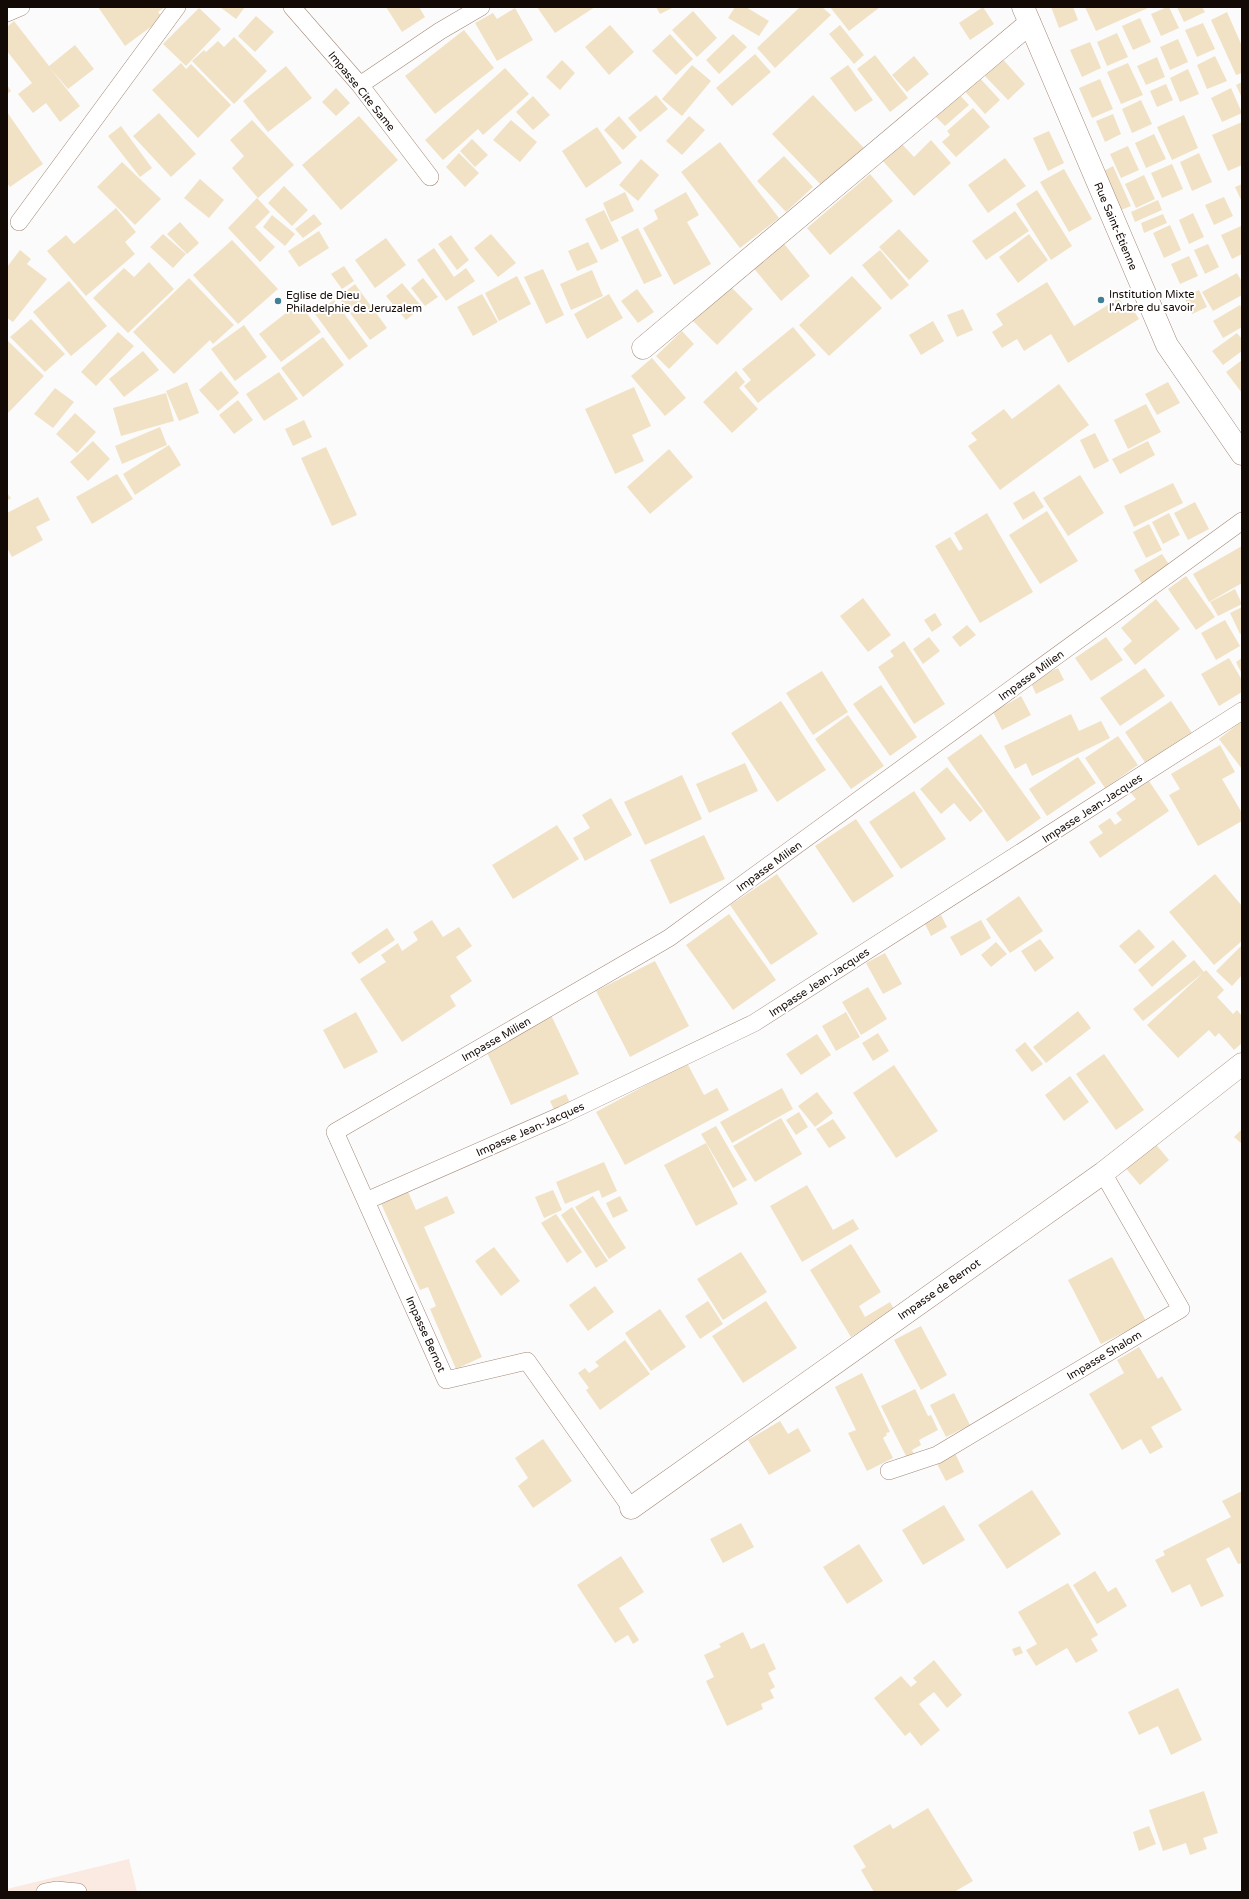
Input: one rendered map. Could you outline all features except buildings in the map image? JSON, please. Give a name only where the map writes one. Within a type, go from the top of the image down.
[{"type":"street","points":[[643,348],[1026,15]]},
{"type":"street","name":"Rue Saint-Étienne","points":[[1026,15],[1166,345],[1242,454]]},
{"type":"street","name":"Impasse de Bernot","points":[[631,1508],[1103,1173],[1242,1064]]},
{"type":"lane","points":[[7,12],[21,7]]},
{"type":"lane","points":[[19,222],[177,7]]},
{"type":"lane","name":"Impasse Cite Same","points":[[292,7],[360,85],[430,177]]},
{"type":"lane","points":[[360,85],[440,31],[481,7]]},
{"type":"lane","name":"Impasse Milien","points":[[366,1201],[335,1132],[669,938],[1242,522]]},
{"type":"lane","name":"Impasse Jean-Jacques","points":[[366,1201],[562,1115],[754,1023],[1242,711]]},
{"type":"lane","name":"Impasse Shalom","points":[[889,1471],[937,1455],[1181,1309],[1103,1173]]},
{"type":"lane","name":"Impasse Bernot","points":[[366,1201],[446,1380],[527,1361],[631,1508]]},
{"type":"lane","points":[[45,1892],[56,1890],[78,1892]]},
{"type":"shaded area","points":[[129,1859],[137,1892],[7,1892],[7,1889]]},
{"type":"place","name":"Institution Mixte l'Arbre du savoir","points":[[1101,300]]},
{"type":"place","name":"Eglise de Dieu Philadelphie de Jeruzalem","points":[[278,301]]}]
